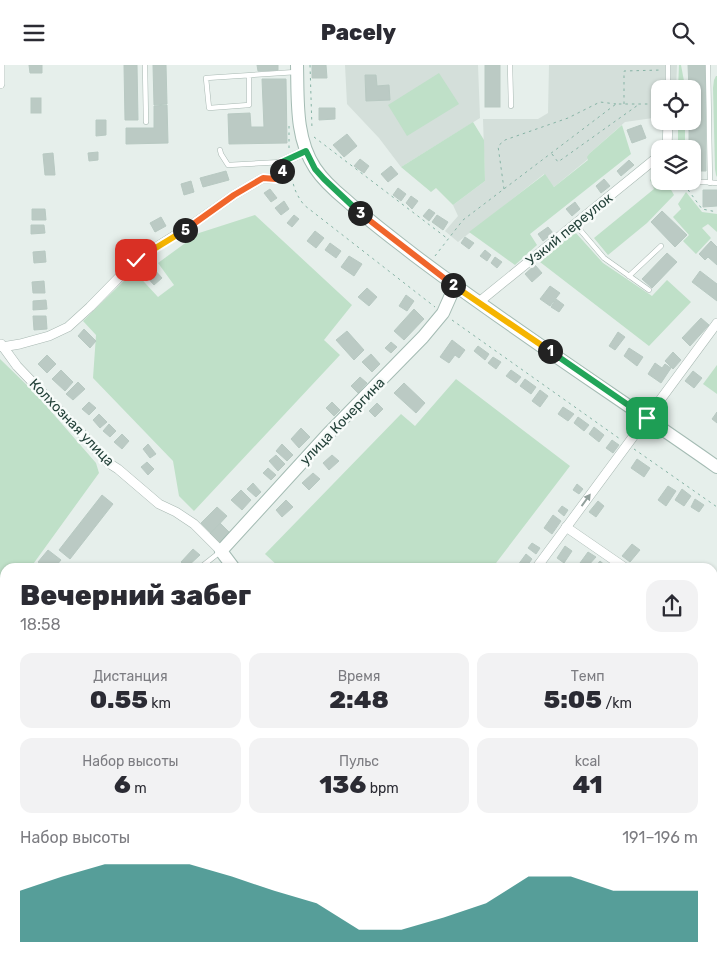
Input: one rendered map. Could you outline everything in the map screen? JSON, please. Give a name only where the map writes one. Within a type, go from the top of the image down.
[{"type":"main road","points":[[297,69],[303,144],[315,169],[336,191],[364,216],[455,286],[717,467]]},
{"type":"main road","name":"улица Кочергина","points":[[221,551],[327,435],[423,337],[443,313],[455,286]]},
{"type":"main road","points":[[221,551],[230,563]]},
{"type":"street","points":[[0,65],[0,83]]},
{"type":"street","points":[[1,345],[20,344],[50,336],[68,327],[136,260],[263,178],[276,179],[282,175],[286,160],[306,151]]},
{"type":"street","name":"Узкий переулок","points":[[479,303],[651,162]]},
{"type":"street","points":[[540,563],[717,323]]},
{"type":"street","name":"Колхозная улица","points":[[1,345],[17,366],[107,462],[159,504],[176,512],[194,525],[221,551]]},
{"type":"street","points":[[566,527],[618,563]]},
{"type":"lane","points":[[145,65],[146,122]]},
{"type":"lane","points":[[510,65],[511,106]]},
{"type":"lane","points":[[708,65],[710,183]]},
{"type":"lane","points":[[668,67],[668,80]]},
{"type":"lane","points":[[249,76],[249,105],[208,108],[206,78],[249,76],[297,69]]},
{"type":"lane","points":[[220,150],[228,165],[286,160]]},
{"type":"lane","points":[[701,182],[717,183]]},
{"type":"lane","points":[[575,224],[604,259],[649,290]]},
{"type":"lane","points":[[629,276],[661,246]]},
{"type":"lane","name":"улица Кочергина","points":[[206,563],[221,551]]},
{"type":"path","points":[[310,65],[312,136],[448,239]]},
{"type":"path","points":[[624,104],[624,71],[668,67]]},
{"type":"path","points":[[504,189],[498,146],[505,140],[568,118],[600,102],[651,104]]},
{"type":"path","points":[[428,265],[463,220],[616,104]]},
{"type":"path","points":[[552,153],[558,162],[638,104]]},
{"type":"path","points":[[289,121],[286,160],[296,194],[304,205],[443,313],[717,507]]},
{"type":"path","points":[[688,190],[702,209],[717,212]]},
{"type":"shaded area","points":[[345,65],[478,65],[480,118],[401,167],[379,138],[347,104]]},
{"type":"shaded area","points":[[549,65],[677,65],[676,80],[651,80],[651,118],[625,122],[590,153],[588,159],[554,187],[544,174],[458,242],[445,231],[458,216],[453,205],[485,181],[483,119],[538,119],[548,113]]},
{"type":"green space","points":[[679,65],[681,65],[684,80],[678,80]]},
{"type":"green space","points":[[439,73],[459,104],[407,136],[388,105]]},
{"type":"green space","points":[[716,76],[717,177],[715,169],[713,88]]},
{"type":"green space","points":[[473,122],[484,140],[485,181],[453,205],[436,188],[431,192],[401,167]]},
{"type":"green space","points":[[622,125],[631,154],[530,234],[537,245],[515,265],[469,232],[545,174],[554,187],[588,160],[587,157],[590,153]]},
{"type":"green space","points":[[678,130],[685,130],[685,140],[678,140]]},
{"type":"green space","points":[[653,190],[671,190],[674,195],[647,223],[608,255],[594,238]]},
{"type":"green space","points":[[686,192],[702,212],[717,214],[717,232],[708,224],[702,228],[711,238],[696,254],[683,241],[689,235],[673,217],[681,209],[678,204]]},
{"type":"green space","points":[[255,215],[352,305],[324,340],[340,355],[194,511],[179,496],[173,461],[93,378],[96,335],[83,321],[134,271],[158,297],[174,285],[158,263],[199,233]]},
{"type":"green space","points":[[575,232],[603,263],[652,296],[667,280],[691,302],[649,346],[540,262]]},
{"type":"green space","points":[[0,359],[35,393],[96,463],[99,473],[34,563],[0,563]]},
{"type":"green space","points":[[717,365],[717,394],[703,384]]},
{"type":"green space","points":[[456,379],[570,466],[496,563],[275,563],[265,554],[401,414],[415,426]]},
{"type":"building","points":[[29,65],[42,65],[42,73],[30,73]]},
{"type":"building","points":[[124,65],[137,65],[138,120],[125,120]]},
{"type":"building","points":[[153,65],[166,65],[167,104],[154,105]]},
{"type":"building","points":[[257,65],[278,65],[278,70],[258,71]]},
{"type":"building","points":[[312,65],[326,65],[327,78],[312,78]]},
{"type":"building","points":[[485,65],[500,65],[500,107],[485,107]]},
{"type":"building","points":[[688,65],[705,65],[706,171],[701,171],[701,140],[689,140],[689,130],[701,130],[701,80],[689,80]]},
{"type":"building","points":[[365,75],[376,75],[377,86],[389,85],[390,100],[366,101]]},
{"type":"building","points":[[262,79],[286,79],[287,143],[229,144],[228,114],[250,113],[251,127],[264,127]]},
{"type":"building","points":[[31,98],[41,98],[41,113],[31,113]]},
{"type":"building","points":[[167,105],[168,143],[126,144],[126,128],[154,128],[154,106]]},
{"type":"building","points":[[319,108],[335,108],[335,119],[319,120]]},
{"type":"building","points":[[96,120],[106,120],[106,135],[96,136]]},
{"type":"building","points":[[641,125],[646,138],[632,143],[627,130]]},
{"type":"building","points":[[347,134],[357,146],[344,157],[333,145]]},
{"type":"building","points":[[98,152],[98,160],[89,161],[88,153]]},
{"type":"building","points":[[53,153],[55,175],[45,175],[43,154]]},
{"type":"building","points":[[360,159],[369,166],[364,173],[354,166]]},
{"type":"building","points":[[629,160],[634,165],[621,176],[617,171]]},
{"type":"building","points":[[391,166],[398,174],[388,182],[381,174]]},
{"type":"building","points":[[226,171],[229,180],[203,187],[200,178]]},
{"type":"building","points":[[604,179],[610,186],[601,193],[596,186]]},
{"type":"building","points":[[191,181],[194,192],[184,195],[181,184]]},
{"type":"building","points":[[398,188],[406,194],[401,201],[393,195]]},
{"type":"building","points":[[270,189],[277,198],[271,202],[264,193]]},
{"type":"building","points":[[703,190],[717,190],[717,206],[703,207]]},
{"type":"building","points":[[411,196],[418,201],[412,209],[406,203]]},
{"type":"building","points":[[284,201],[289,209],[281,215],[275,208]]},
{"type":"building","points":[[575,202],[580,209],[572,216],[566,209]]},
{"type":"building","points":[[32,209],[45,209],[46,220],[32,220]]},
{"type":"building","points":[[429,209],[435,213],[429,221],[423,216]]},
{"type":"building","points":[[662,211],[687,235],[675,247],[651,222]]},
{"type":"building","points":[[294,215],[299,219],[292,227],[287,223]]},
{"type":"building","points":[[437,215],[448,222],[443,230],[432,222]]},
{"type":"building","points":[[161,217],[166,226],[155,232],[150,223]]},
{"type":"building","points":[[31,225],[44,225],[45,233],[31,234]]},
{"type":"building","points":[[548,227],[553,233],[543,241],[538,234]]},
{"type":"building","points":[[315,231],[324,238],[316,248],[307,241]]},
{"type":"building","points":[[465,237],[474,243],[469,249],[461,243]]},
{"type":"building","points":[[711,241],[717,247],[717,265],[708,257],[705,260],[699,254]]},
{"type":"building","points":[[330,243],[341,251],[336,258],[325,250]]},
{"type":"building","points":[[485,250],[491,255],[487,261],[480,256]]},
{"type":"building","points":[[45,251],[46,262],[34,263],[33,252]]},
{"type":"building","points":[[667,253],[677,262],[652,288],[642,279]]},
{"type":"building","points":[[349,256],[362,264],[354,276],[341,267]]},
{"type":"building","points":[[495,257],[502,262],[497,268],[491,263]]},
{"type":"building","points":[[535,265],[542,273],[532,282],[525,274]]},
{"type":"building","points":[[153,268],[162,278],[154,285],[146,276]]},
{"type":"building","points":[[700,271],[717,284],[717,301],[692,282]]},
{"type":"building","points":[[44,281],[45,293],[33,293],[32,282]]},
{"type":"building","points":[[550,286],[560,293],[550,306],[540,299]]},
{"type":"building","points":[[367,288],[377,297],[369,306],[358,297]]},
{"type":"building","points":[[406,295],[414,301],[407,311],[399,306]]},
{"type":"building","points":[[556,299],[564,305],[559,312],[551,307]]},
{"type":"building","points":[[46,300],[47,309],[33,310],[33,301]]},
{"type":"building","points":[[414,309],[424,319],[404,340],[394,331]]},
{"type":"building","points":[[33,316],[46,316],[47,329],[34,330]]},
{"type":"building","points":[[701,318],[709,325],[690,346],[682,338]]},
{"type":"building","points":[[84,329],[96,341],[90,348],[78,336]]},
{"type":"building","points":[[347,331],[364,350],[354,360],[336,340]]},
{"type":"building","points":[[618,332],[625,337],[615,350],[609,346]]},
{"type":"building","points":[[452,340],[465,350],[459,358],[455,355],[449,363],[440,357]]},
{"type":"building","points":[[391,342],[397,347],[391,353],[385,348]]},
{"type":"building","points":[[478,346],[489,354],[485,360],[474,351]]},
{"type":"building","points":[[629,348],[643,357],[637,366],[624,356]]},
{"type":"building","points":[[673,352],[681,360],[673,369],[665,361]]},
{"type":"building","points":[[371,354],[380,364],[372,372],[362,362]]},
{"type":"building","points":[[47,355],[56,364],[47,373],[38,364]]},
{"type":"building","points":[[493,357],[501,362],[496,369],[488,363]]},
{"type":"building","points":[[655,363],[662,368],[665,364],[671,368],[661,383],[648,374]]},
{"type":"building","points":[[61,370],[73,382],[65,391],[52,379]]},
{"type":"building","points":[[511,370],[521,377],[516,383],[506,376]]},
{"type":"building","points":[[693,371],[702,378],[694,388],[685,381]]},
{"type":"building","points":[[360,377],[367,383],[358,393],[351,386]]},
{"type":"building","points":[[525,379],[536,387],[531,394],[520,386]]},
{"type":"building","points":[[78,382],[85,389],[73,400],[66,394]]},
{"type":"building","points":[[404,383],[425,403],[416,413],[394,393]]},
{"type":"building","points":[[540,390],[548,396],[540,407],[532,401]]},
{"type":"building","points":[[89,402],[96,408],[89,415],[82,409]]},
{"type":"building","points":[[332,402],[340,410],[334,416],[326,408]]},
{"type":"building","points":[[377,403],[383,409],[375,417],[369,411]]},
{"type":"building","points":[[563,407],[574,414],[568,421],[558,414]]},
{"type":"building","points":[[717,412],[717,423],[712,419]]},
{"type":"building","points":[[99,414],[107,422],[100,428],[93,420]]},
{"type":"building","points":[[578,417],[589,425],[584,431],[574,423]]},
{"type":"building","points":[[109,424],[116,431],[110,437],[103,431]]},
{"type":"building","points":[[594,427],[604,435],[599,442],[589,434]]},
{"type":"building","points":[[301,428],[310,437],[299,448],[291,439]]},
{"type":"building","points":[[122,434],[129,441],[122,449],[114,442]]},
{"type":"building","points":[[612,440],[619,445],[613,453],[606,448]]},
{"type":"building","points":[[148,444],[156,454],[150,458],[143,449]]},
{"type":"building","points":[[282,444],[293,455],[287,461],[276,451]]},
{"type":"building","points":[[276,455],[285,464],[278,471],[269,461]]},
{"type":"building","points":[[332,455],[339,461],[329,470],[323,463]]},
{"type":"building","points":[[637,459],[650,468],[644,477],[631,468]]},
{"type":"building","points":[[147,462],[154,469],[148,475],[141,467]]},
{"type":"building","points":[[268,468],[276,475],[271,480],[263,473]]},
{"type":"building","points":[[313,473],[320,479],[309,490],[302,483]]},
{"type":"building","points":[[253,483],[261,492],[256,497],[247,489]]},
{"type":"building","points":[[577,484],[583,489],[579,494],[573,490]]},
{"type":"building","points":[[668,486],[676,491],[666,506],[658,500]]},
{"type":"building","points":[[682,489],[691,496],[684,506],[675,500]]},
{"type":"building","points":[[241,490],[251,500],[242,510],[231,500]]},
{"type":"building","points":[[102,495],[113,504],[70,559],[59,550]]},
{"type":"building","points":[[695,499],[704,505],[699,512],[691,507]]},
{"type":"building","points":[[286,500],[293,507],[282,517],[276,510]]},
{"type":"building","points":[[598,501],[604,506],[596,517],[589,512]]},
{"type":"building","points":[[562,506],[568,510],[564,516],[558,511]]},
{"type":"building","points":[[217,507],[227,516],[211,533],[201,523]]},
{"type":"building","points":[[553,515],[561,521],[552,534],[544,528]]},
{"type":"building","points":[[220,523],[230,533],[219,543],[210,534]]},
{"type":"building","points":[[532,543],[540,548],[536,554],[528,548]]},
{"type":"building","points":[[632,544],[640,550],[630,562],[622,556]]},
{"type":"building","points":[[565,546],[572,551],[564,563],[557,558]]},
{"type":"building","points":[[193,549],[200,555],[191,563],[181,562]]},
{"type":"building","points":[[48,550],[61,560],[58,563],[38,562]]},
{"type":"building","points":[[588,552],[596,557],[591,563],[580,563]]},
{"type":"building","points":[[526,554],[532,559],[529,563],[519,563]]},
{"type":"route","points":[[136,260],[263,178],[276,179],[282,175],[282,162],[306,151],[315,169],[336,191],[402,246],[455,286],[647,418]]}]
